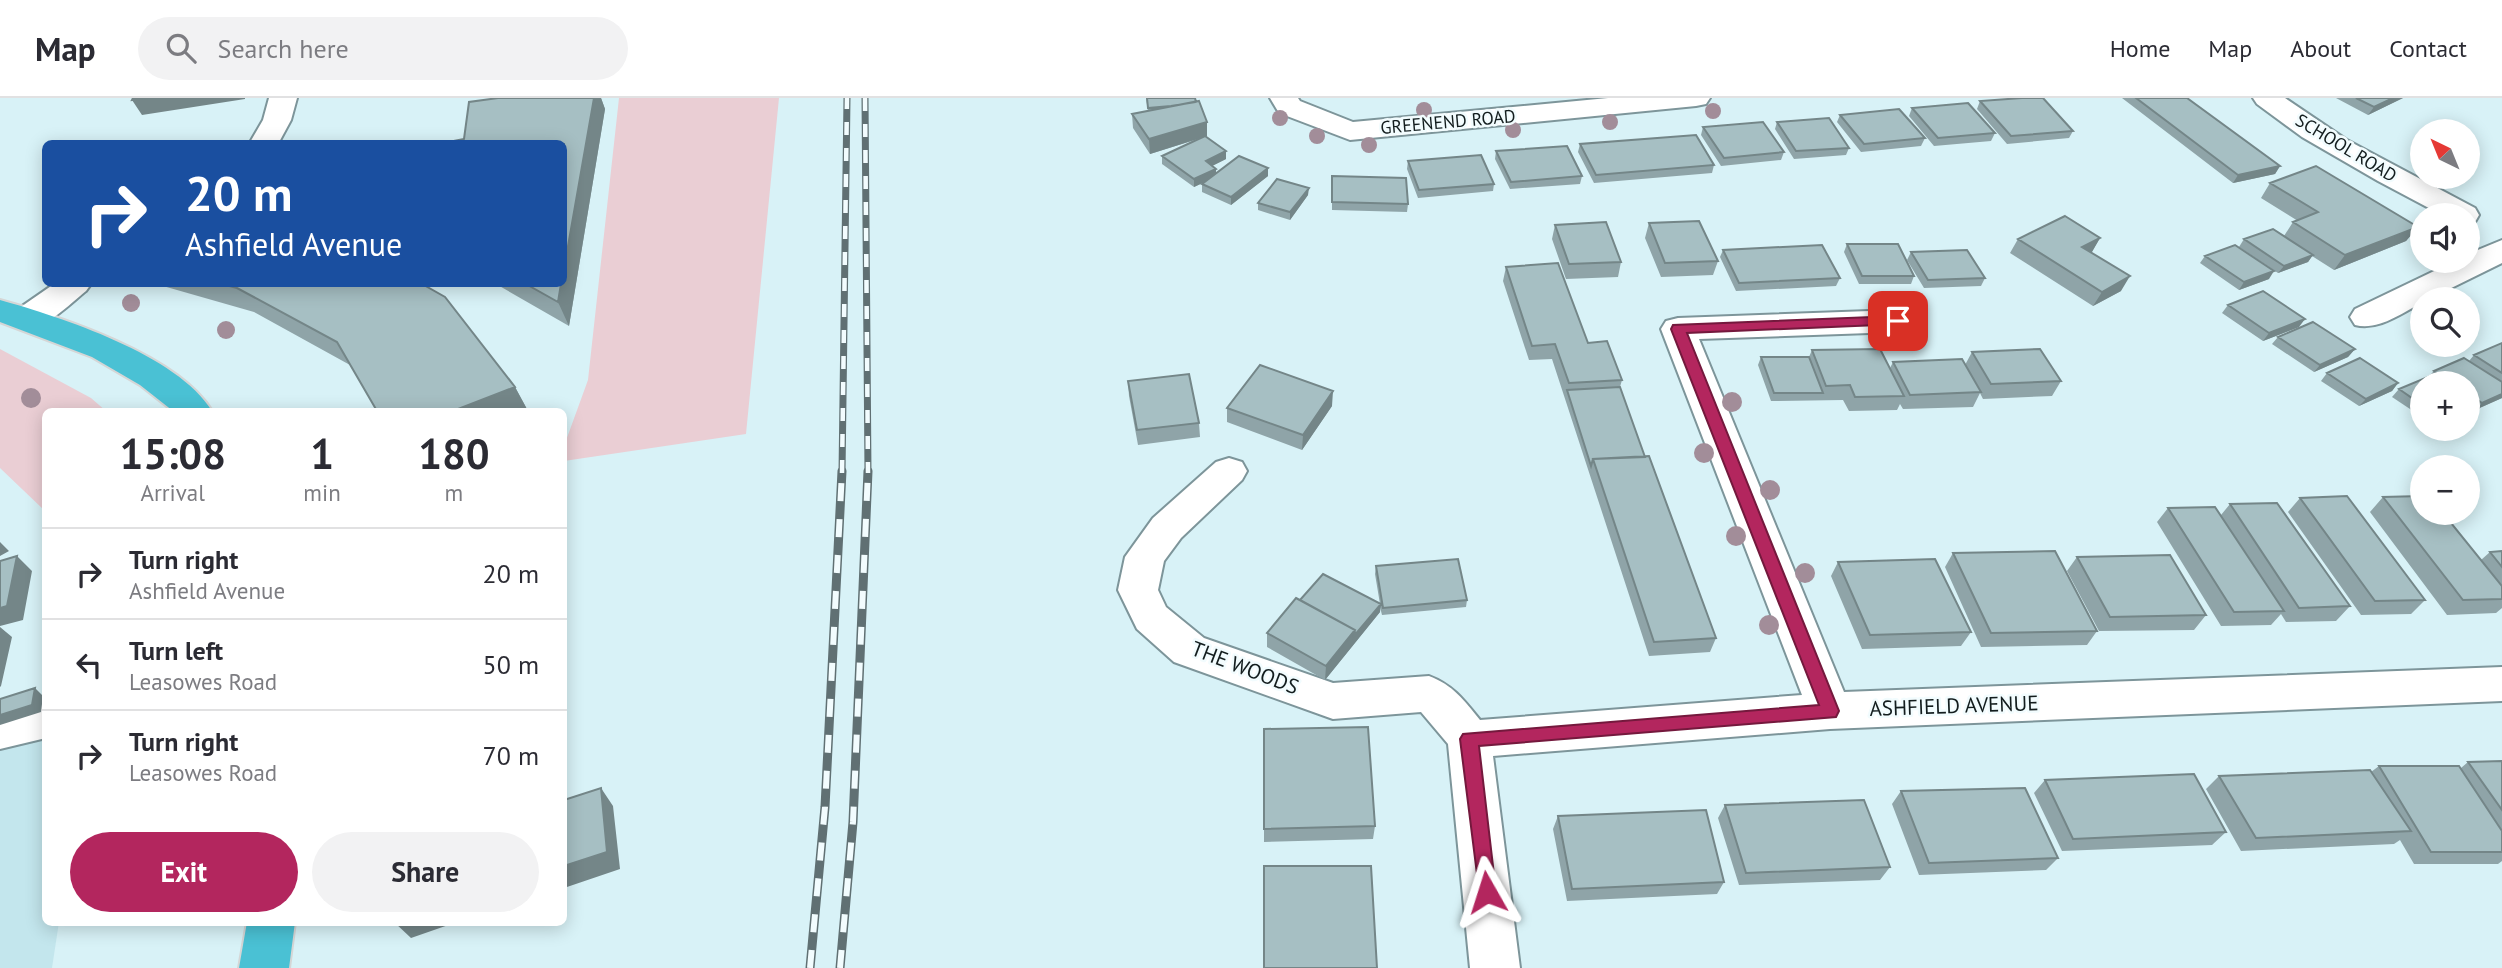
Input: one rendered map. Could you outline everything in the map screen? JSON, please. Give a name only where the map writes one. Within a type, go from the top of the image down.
[{"type":"highway","points":[[13,315],[99,345],[179,395],[191,408]]},
{"type":"highway","points":[[264,968],[270,926]]},
{"type":"street","points":[[265,140],[277,120],[283,98]]},
{"type":"street","name":"GREENEND ROAD","points":[[1286,102],[1350,131],[1696,98]]},
{"type":"street","name":"SCHOOL ROAD","points":[[2267,98],[2379,169],[2442,203]]},
{"type":"street","name":"SCHOOL ROAD","points":[[2480,224],[2502,236]]},
{"type":"street","points":[[2367,317],[2502,250]]},
{"type":"street","points":[[13,315],[69,287]]},
{"type":"street","points":[[1830,711],[1678,329],[1898,321]]},
{"type":"street","name":"THE WOODS","points":[[1229,471],[1167,528],[1145,557],[1138,590],[1151,618],[1189,650],[1333,701],[1429,694],[1444,706],[1469,739]]},
{"type":"street","name":"ASHFIELD AVENUE","points":[[1469,739],[1830,711],[2502,684]]},
{"type":"street","points":[[0,731],[42,721]]},
{"type":"street","points":[[1469,739],[1495,968]]},
{"type":"shaded area","points":[[619,98],[779,98],[746,434],[567,461],[567,438],[588,380]]},
{"type":"shaded area","points":[[0,349],[91,398],[103,408],[42,408],[42,508],[0,468]]},
{"type":"shaded area","points":[[42,696],[42,926],[58,926],[52,968],[0,968],[0,705]]},
{"type":"building","points":[[498,98],[594,98],[567,252],[567,140],[459,140],[464,139],[469,102]]},
{"type":"building","points":[[1147,98],[1195,98],[1196,102],[1148,108]]},
{"type":"building","points":[[2043,98],[2073,131],[2011,136],[1980,101]]},
{"type":"building","points":[[2136,98],[2187,98],[2280,166],[2238,175]]},
{"type":"building","points":[[2356,98],[2393,98],[2374,107]]},
{"type":"building","points":[[1199,101],[1207,122],[1149,139],[1132,114]]},
{"type":"building","points":[[1968,103],[1995,133],[1938,138],[1912,108]]},
{"type":"building","points":[[1899,109],[1925,138],[1864,144],[1840,115]]},
{"type":"building","points":[[1829,118],[1849,148],[1796,151],[1777,122]]},
{"type":"building","points":[[1763,122],[1784,152],[1724,158],[1703,127]]},
{"type":"building","points":[[1696,135],[1714,165],[1596,175],[1580,144]]},
{"type":"building","points":[[1205,136],[1226,151],[1206,161],[1216,169],[1194,179],[1162,156]]},
{"type":"building","points":[[1567,146],[1582,176],[1511,182],[1496,151]]},
{"type":"building","points":[[1481,155],[1494,184],[1419,190],[1408,161]]},
{"type":"building","points":[[1239,156],[1268,168],[1231,197],[1202,184]]},
{"type":"building","points":[[2316,166],[2410,222],[2410,230],[2345,255],[2293,222],[2318,212],[2270,183]]},
{"type":"building","points":[[1332,176],[1406,178],[1408,204],[1332,202]]},
{"type":"building","points":[[1277,179],[1309,188],[1290,212],[1258,203]]},
{"type":"building","points":[[2065,216],[2100,238],[2082,247],[2130,276],[2102,292],[2018,239]]},
{"type":"building","points":[[1699,221],[1718,261],[1665,263],[1649,223]]},
{"type":"building","points":[[1606,222],[1621,262],[1569,264],[1555,225]]},
{"type":"building","points":[[2273,229],[2313,255],[2284,266],[2244,239]]},
{"type":"building","points":[[1847,244],[1898,244],[1914,276],[1862,276]]},
{"type":"building","points":[[1822,245],[1840,278],[1739,283],[1723,250]]},
{"type":"building","points":[[2235,245],[2274,271],[2244,282],[2205,256]]},
{"type":"building","points":[[1967,250],[1985,278],[1928,280],[1911,252]]},
{"type":"building","points":[[1558,263],[1588,343],[1607,341],[1622,380],[1569,383],[1555,344],[1532,346],[1506,267]]},
{"type":"building","points":[[233,287],[427,287],[445,297],[515,387],[461,408],[375,408],[337,342]]},
{"type":"building","points":[[531,287],[560,287],[558,302]]},
{"type":"building","points":[[2263,291],[2305,319],[2269,333],[2228,305]]},
{"type":"building","points":[[2313,322],[2355,349],[2320,365],[2278,337]]},
{"type":"building","points":[[2502,343],[2502,373],[2477,357],[2480,357],[2480,352]]},
{"type":"building","points":[[1880,349],[1904,396],[1855,397],[1850,385],[1826,386],[1812,350]]},
{"type":"building","points":[[2040,349],[2061,381],[1991,384],[1972,352]]},
{"type":"building","points":[[1761,357],[1809,357],[1823,393],[1774,393]]},
{"type":"building","points":[[2360,358],[2398,383],[2366,399],[2327,373]]},
{"type":"building","points":[[2464,358],[2502,382],[2502,394],[2482,403],[2480,371],[2434,371]]},
{"type":"building","points":[[1962,359],[1981,392],[1910,395],[1893,362]]},
{"type":"building","points":[[1260,365],[1333,391],[1303,435],[1227,408]]},
{"type":"building","points":[[1189,374],[1199,423],[1137,430],[1128,381]]},
{"type":"building","points":[[2410,384],[2410,397],[2399,389]]},
{"type":"building","points":[[1620,387],[1645,457],[1593,459],[1591,466],[1567,390]]},
{"type":"building","points":[[1649,456],[1716,638],[1654,642],[1593,459]]},
{"type":"building","points":[[2347,496],[2425,600],[2375,601],[2300,498]]},
{"type":"building","points":[[2410,496],[2410,525],[2453,525],[2502,586],[2502,599],[2463,600],[2383,497]]},
{"type":"building","points":[[2277,503],[2350,606],[2299,608],[2230,504]]},
{"type":"building","points":[[2215,507],[2284,611],[2234,612],[2168,508]]},
{"type":"building","points":[[2055,551],[2097,631],[1991,633],[1953,553]]},
{"type":"building","points":[[2502,551],[2502,567],[2490,552]]},
{"type":"building","points":[[2170,555],[2206,615],[2110,617],[2077,557]]},
{"type":"building","points":[[17,556],[7,606],[0,608],[0,561]]},
{"type":"building","points":[[1458,559],[1467,600],[1383,608],[1376,566]]},
{"type":"building","points":[[1935,559],[1971,632],[1870,635],[1838,562]]},
{"type":"building","points":[[1323,574],[1381,604],[1354,636],[1355,630],[1300,600]]},
{"type":"building","points":[[1296,598],[1355,630],[1326,666],[1267,633]]},
{"type":"building","points":[[35,688],[32,705],[0,715],[0,699]]},
{"type":"building","points":[[1368,727],[1375,826],[1264,829],[1264,729]]},
{"type":"building","points":[[2502,761],[2502,810],[2468,762]]},
{"type":"building","points":[[2379,766],[2459,766],[2502,831],[2502,852],[2431,852]]},
{"type":"building","points":[[2370,770],[2411,831],[2256,838],[2219,776]]},
{"type":"building","points":[[2194,774],[2226,832],[2073,839],[2045,780]]},
{"type":"building","points":[[601,788],[607,852],[567,865],[567,799]]},
{"type":"building","points":[[2025,788],[2058,858],[1929,863],[1901,791]]},
{"type":"building","points":[[1864,800],[1890,867],[1746,873],[1725,805]]},
{"type":"building","points":[[1706,810],[1724,882],[1572,889],[1558,816]]},
{"type":"building","points":[[1264,866],[1371,866],[1377,968],[1264,968]]},
{"type":"railway","points":[[842,473],[847,98]]},
{"type":"railway","points":[[865,98],[868,471]]},
{"type":"railway","points":[[810,968],[825,807],[842,471]]},
{"type":"railway","points":[[840,968],[853,822],[868,471]]},
{"type":"route","points":[[1487,892],[1469,739],[1830,711],[1678,329],[1898,321]]}]
